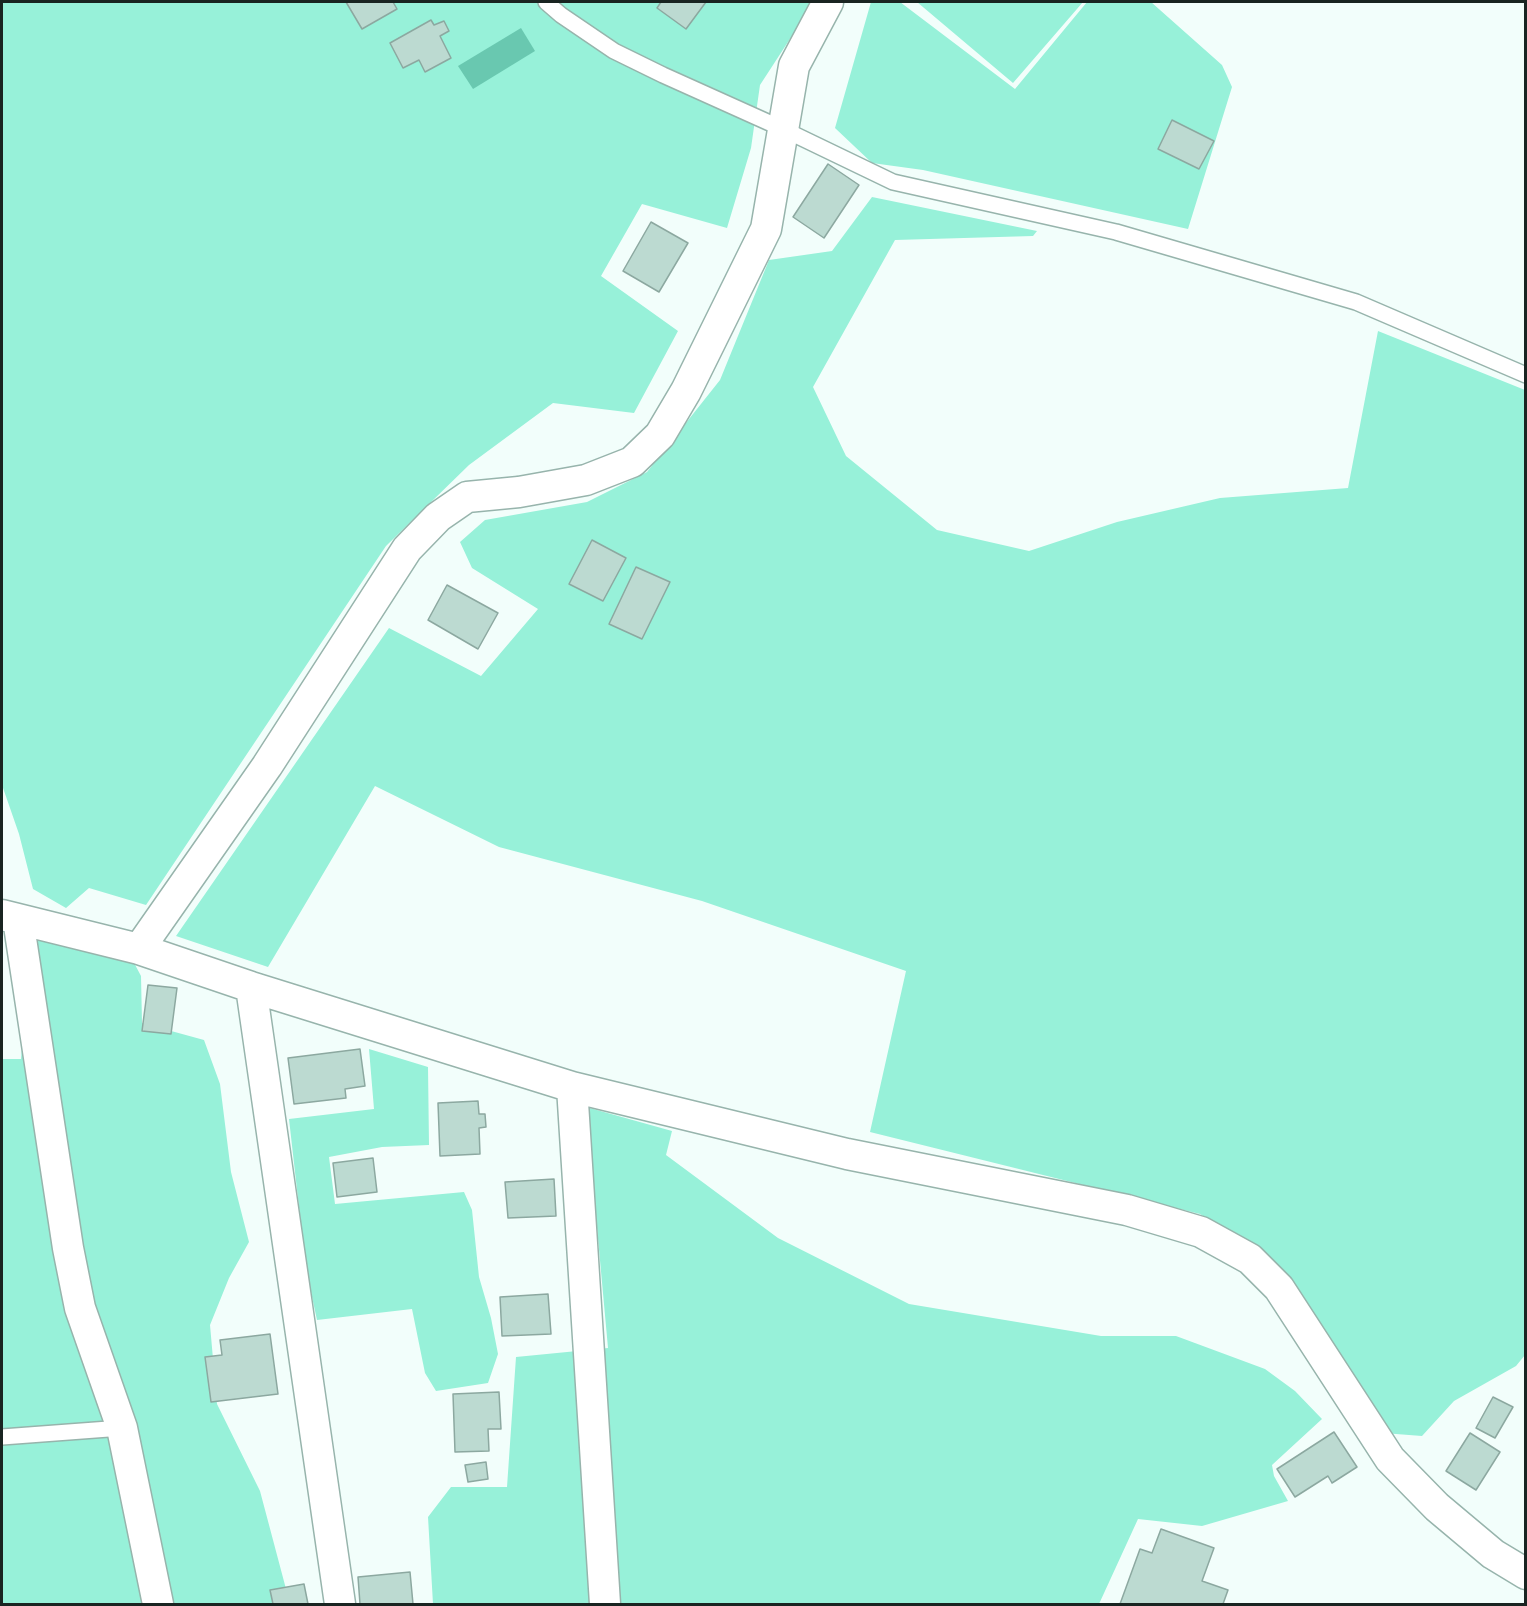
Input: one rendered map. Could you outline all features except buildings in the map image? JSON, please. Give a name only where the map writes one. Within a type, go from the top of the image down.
[{"type":"street","points":[[139,949],[267,765],[407,549],[438,517],[467,497],[519,492],[586,480],[632,462],[660,435],[686,391],[766,229],[794,66],[828,2]]},
{"type":"street","points":[[158,1605],[122,1428],[80,1308],[10,917],[139,949],[251,987],[572,1087],[847,1154],[1127,1210],[1201,1232],[1250,1259],[1279,1288],[1390,1460],[1437,1507],[1492,1554],[1526,1574]]},
{"type":"street","points":[[251,987],[340,1605]]},
{"type":"street","points":[[572,1087],[605,1605]]},
{"type":"lane","points":[[546,2],[614,51],[893,182],[1116,232],[1356,302],[1526,375]]},
{"type":"lane","points":[[2,1437],[122,1428]]},
{"type":"shaded area","points":[[2,2],[814,2],[760,85],[751,148],[727,228],[642,204],[601,276],[678,331],[634,413],[553,403],[469,465],[386,546],[146,905],[89,888],[66,908],[33,889],[19,834],[2,785]]},
{"type":"shaded area","points":[[871,2],[900,2],[1015,89],[1087,2],[1151,2],[1222,65],[1232,87],[1188,229],[923,170],[872,163],[835,128]]},
{"type":"shaded area","points":[[917,2],[1083,2],[1013,83]]},
{"type":"shaded area","points":[[521,28],[535,51],[473,89],[458,66]]},
{"type":"shaded area","points":[[872,197],[1037,231],[1033,236],[895,240],[813,387],[846,456],[937,530],[1029,551],[1117,522],[1220,498],[1348,488],[1378,331],[1525,390],[1525,1355],[1516,1366],[1454,1401],[1422,1436],[1383,1433],[1262,1254],[1200,1214],[870,1132],[906,971],[702,901],[499,847],[375,786],[268,967],[176,936],[389,628],[481,676],[538,609],[472,568],[460,542],[485,520],[587,502],[647,472],[720,380],[769,260],[832,251]]},
{"type":"shaded area","points":[[31,934],[132,959],[141,976],[142,1023],[204,1040],[220,1084],[231,1172],[249,1242],[229,1278],[210,1325],[217,1404],[260,1491],[290,1604],[2,1604],[2,1059],[21,1059]]},
{"type":"shaded area","points":[[369,1049],[428,1067],[429,1145],[382,1147],[329,1157],[335,1204],[464,1192],[472,1210],[479,1277],[491,1318],[498,1354],[488,1383],[436,1391],[425,1373],[412,1309],[317,1320],[306,1269],[289,1119],[374,1109]]},
{"type":"shaded area","points":[[586,1107],[672,1131],[666,1155],[778,1238],[909,1304],[1101,1336],[1176,1336],[1265,1369],[1295,1391],[1322,1419],[1272,1465],[1274,1476],[1288,1501],[1202,1526],[1138,1519],[1099,1604],[433,1604],[428,1517],[451,1487],[507,1487],[516,1357],[608,1348]]}]
